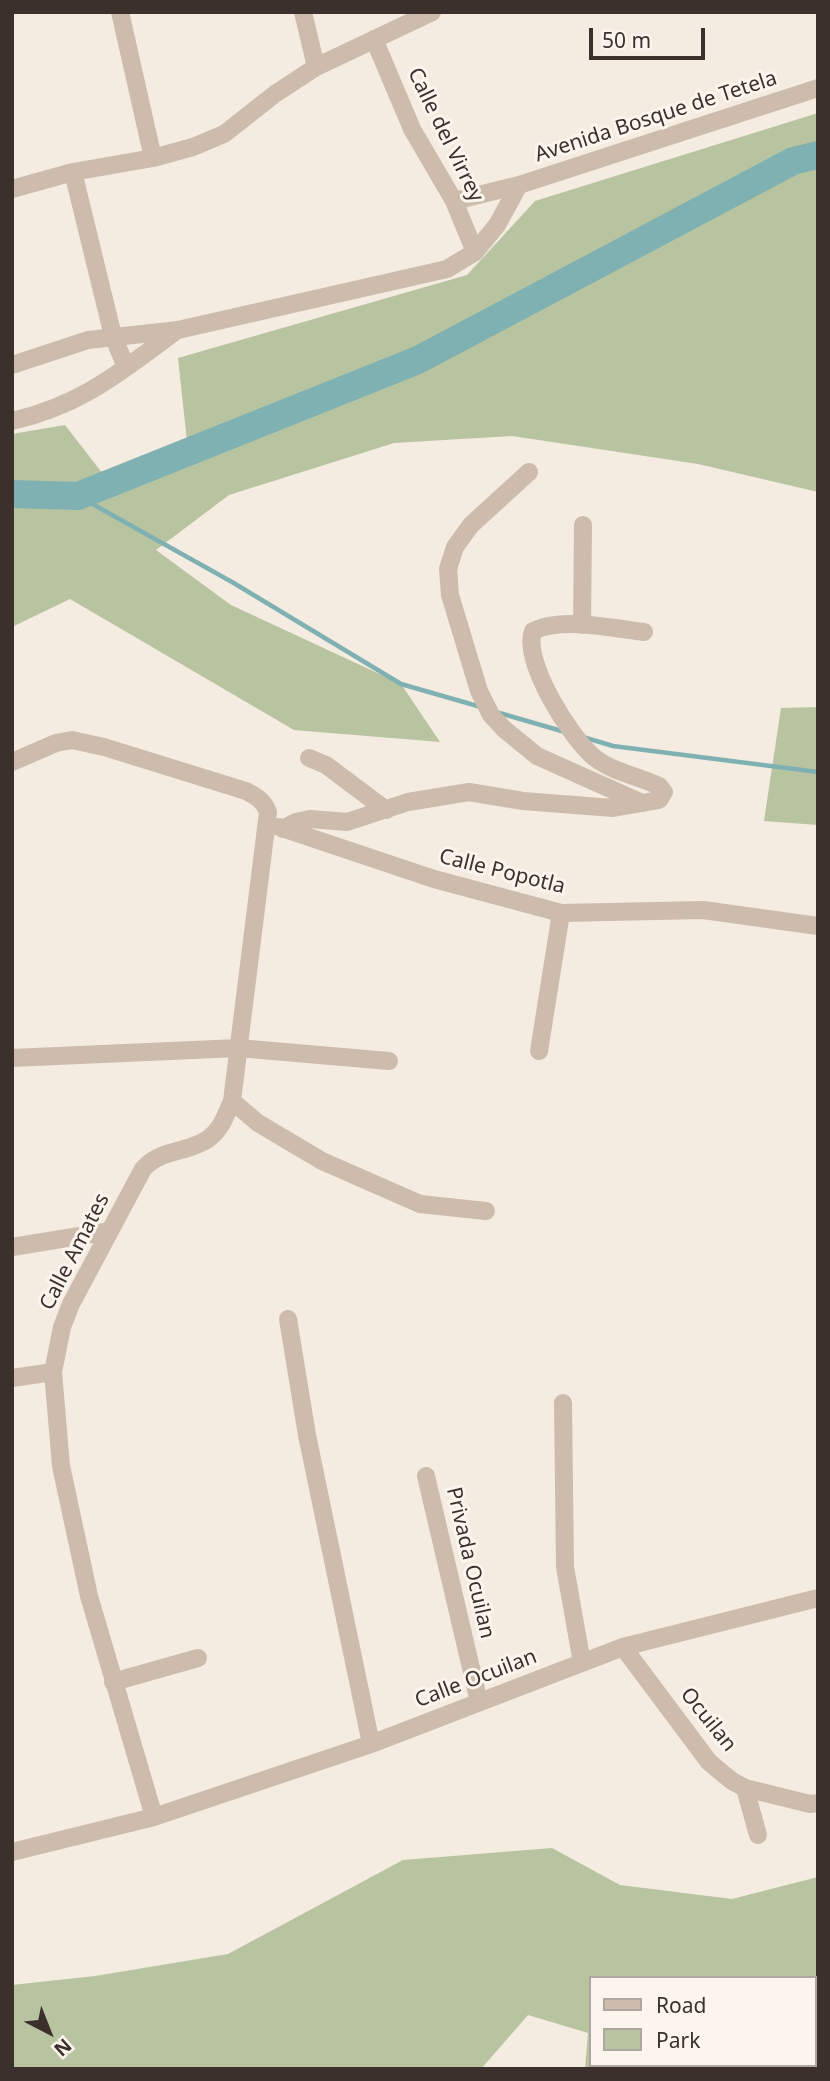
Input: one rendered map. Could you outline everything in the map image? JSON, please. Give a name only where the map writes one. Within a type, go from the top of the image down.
[{"type":"street","points":[[120,12],[153,158]]},
{"type":"street","points":[[303,12],[316,66]]},
{"type":"street","points":[[12,189],[73,172],[153,158],[224,134],[316,66],[432,12]]},
{"type":"street","name":"Calle del Virrey","points":[[374,39],[412,129],[454,201],[475,252]]},
{"type":"street","name":"Avenida Bosque de Tetela","points":[[12,365],[88,340],[178,330],[447,269],[475,252],[497,225],[519,185],[818,88]]},
{"type":"street","points":[[73,172],[113,336],[126,367]]},
{"type":"street","points":[[454,201],[519,185]]},
{"type":"street","name":"Avenida Bosque de Tetela","points":[[12,421],[58,408],[82,397],[178,330]]},
{"type":"street","points":[[529,472],[471,524],[455,547],[448,569],[450,595],[479,691],[491,715],[537,756],[642,803]]},
{"type":"street","points":[[582,625],[583,524]]},
{"type":"street","points":[[12,762],[56,743],[72,740],[104,747],[257,796],[266,806],[275,825],[310,819],[347,822],[408,802],[469,792],[523,801],[613,807],[659,800],[663,790],[649,781],[606,765],[579,741],[556,707],[532,653],[533,631],[547,626],[582,625],[644,632]]},
{"type":"street","points":[[309,758],[326,765],[386,810]]},
{"type":"street","name":"Calle Popotla","points":[[275,825],[433,879],[561,913],[703,910],[818,926]]},
{"type":"street","name":"Calle Amates","points":[[154,1817],[89,1596],[61,1466],[53,1372],[62,1327],[71,1304],[143,1169],[162,1154],[180,1151],[208,1139],[223,1122],[232,1101],[238,1048],[275,825]]},
{"type":"street","points":[[539,1051],[561,913]]},
{"type":"street","points":[[12,1058],[238,1048],[389,1060]]},
{"type":"street","points":[[232,1101],[258,1123],[322,1161],[420,1204],[486,1211]]},
{"type":"street","points":[[12,1248],[110,1231]]},
{"type":"street","points":[[288,1319],[307,1435],[371,1744]]},
{"type":"street","points":[[12,1378],[53,1372]]},
{"type":"street","points":[[563,1403],[565,1567],[582,1663]]},
{"type":"street","name":"Privada Ocuilan","points":[[426,1476],[479,1702]]},
{"type":"street","name":"Calle Ocuilan","points":[[12,1852],[154,1817],[371,1744],[623,1647],[818,1598]]},
{"type":"street","name":"Ocuilan","points":[[623,1647],[709,1762],[732,1781],[745,1788],[810,1804],[818,1803]]},
{"type":"street","points":[[113,1682],[198,1658]]},
{"type":"street","points":[[745,1788],[758,1835]]},
{"type":"green space","points":[[818,113],[818,492],[698,464],[512,436],[394,443],[229,495],[156,550],[231,605],[401,684],[440,742],[294,730],[70,599],[12,627],[12,434],[65,425],[113,487],[187,441],[178,358],[467,275],[535,201]]},
{"type":"green space","points":[[818,707],[818,825],[764,821],[781,708]]},
{"type":"green space","points":[[552,1848],[620,1885],[732,1899],[818,1877],[818,2069],[585,2069],[588,2033],[528,2015],[481,2069],[12,2069],[12,1985],[95,1976],[228,1954],[403,1860]]},
{"type":"waterway","points":[[12,494],[78,496],[418,360],[793,161],[818,155]]},
{"type":"waterway","points":[[78,496],[232,582],[401,684],[481,707]]},
{"type":"waterway","points":[[496,712],[565,732]]},
{"type":"waterway","points":[[583,737],[613,746],[818,772]]}]
